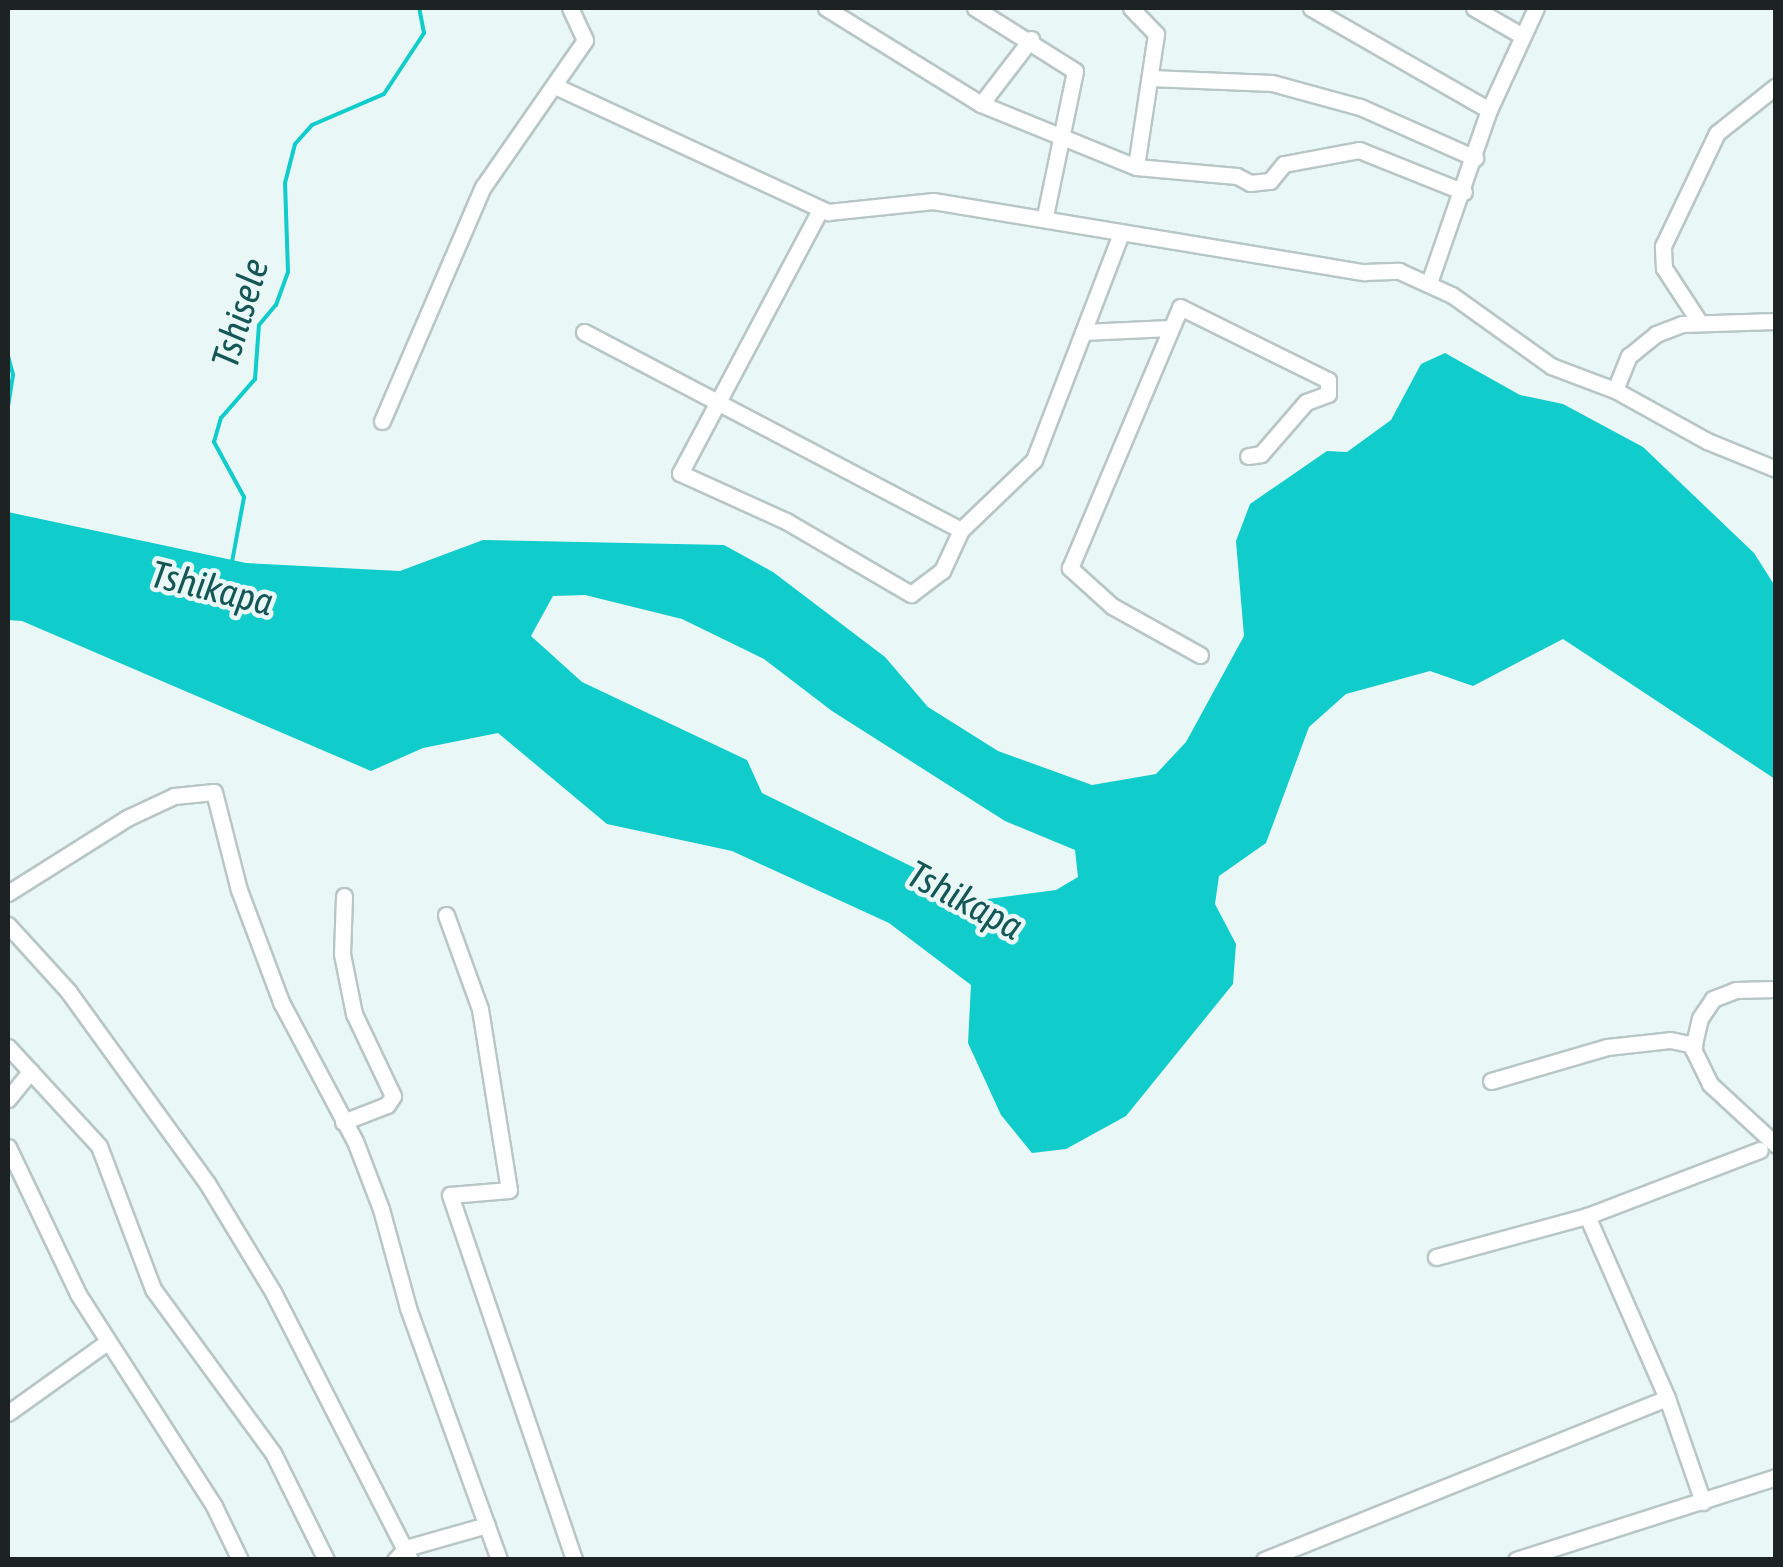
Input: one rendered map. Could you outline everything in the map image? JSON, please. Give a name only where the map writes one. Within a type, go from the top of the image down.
[{"type":"street","points":[[382,421],[483,187],[512,137],[555,86],[585,40],[570,8]]},
{"type":"street","points":[[826,8],[982,104],[1059,140],[1136,167],[1237,176],[1250,183],[1270,181],[1284,164],[1359,150],[1464,192]]},
{"type":"street","points":[[975,8],[1076,70],[1045,216]]},
{"type":"street","points":[[1131,8],[1156,34],[1136,167]]},
{"type":"street","points":[[1311,8],[1489,110]]},
{"type":"street","points":[[1474,8],[1520,35]]},
{"type":"street","points":[[1429,283],[1464,192],[1489,110],[1520,35],[1536,8]]},
{"type":"street","points":[[982,104],[1031,39]]},
{"type":"street","points":[[1150,78],[1272,83],[1360,107],[1475,158]]},
{"type":"street","points":[[555,86],[675,144],[732,162],[820,210],[883,211],[933,201],[1045,216],[1121,234],[1364,272],[1398,270],[1429,283],[1551,366],[1615,390],[1707,441],[1776,470]]},
{"type":"street","points":[[1700,323],[1664,268],[1663,246],[1717,133],[1776,86]]},
{"type":"street","points":[[820,210],[722,400],[680,468],[683,476],[786,521],[911,594],[942,571],[962,530],[1034,460],[1121,234]]},
{"type":"street","points":[[1200,654],[1112,606],[1070,568],[1180,307],[1328,380],[1328,394],[1306,402],[1260,454],[1248,456]]},
{"type":"street","points":[[1615,390],[1644,340],[1700,323],[1776,320]]},
{"type":"street","points":[[1084,332],[1170,328]]},
{"type":"street","points":[[584,332],[722,400],[962,530]]},
{"type":"street","points":[[8,893],[127,818],[174,796],[214,792],[238,890],[280,1002],[343,1122],[381,1209],[408,1308],[499,1560]]},
{"type":"street","points":[[343,1122],[387,1105],[393,1096],[350,998],[342,954],[344,896]]},
{"type":"street","points":[[446,915],[480,1009],[509,1190],[450,1195],[574,1560]]},
{"type":"street","points":[[8,925],[68,991],[207,1183],[273,1292],[404,1556],[487,1525]]},
{"type":"street","points":[[1436,1256],[1587,1216],[1768,1148],[1710,1084],[1694,1045],[1713,999],[1736,990],[1776,990]]},
{"type":"street","points":[[1491,1081],[1607,1046],[1670,1040],[1694,1045]]},
{"type":"street","points":[[8,1047],[99,1146],[153,1289],[273,1454],[326,1560]]},
{"type":"street","points":[[8,1099],[31,1071]]},
{"type":"street","points":[[8,1147],[41,1228],[240,1560]]},
{"type":"street","points":[[1587,1216],[1667,1398],[1704,1502]]},
{"type":"street","points":[[8,1413],[108,1342]]},
{"type":"street","points":[[1264,1560],[1667,1398]]},
{"type":"street","points":[[1516,1560],[1642,1514],[1704,1502],[1776,1477]]},
{"type":"water","name":"Tshikapa","points":[[1445,353],[1520,395],[1563,404],[1643,447],[1754,553],[1775,586],[1775,779],[1563,639],[1473,686],[1430,671],[1346,694],[1309,727],[1266,843],[1219,876],[1215,904],[1236,944],[1233,984],[1126,1116],[1066,1149],[1032,1153],[1001,1115],[968,1043],[971,985],[889,923],[732,851],[607,824],[498,733],[423,748],[371,771],[22,621],[8,620],[8,512],[246,563],[400,571],[483,540],[724,545],[773,572],[885,657],[928,707],[998,751],[1092,785],[1156,774],[1186,742],[1244,636],[1236,541],[1250,504],[1327,451],[1347,452],[1391,420],[1421,364]],"holes":[[[585,595],[682,619],[764,659],[832,711],[1005,821],[1075,850],[1078,877],[1056,890],[980,900],[762,793],[747,760],[582,682],[531,636],[553,596]]]},
{"type":"waterway","name":"Tshisele","points":[[232,562],[244,497],[214,442],[221,418],[255,379],[259,325],[276,305],[288,272],[285,183],[295,144],[312,125],[384,94],[424,33],[419,8]]},
{"type":"waterway","points":[[8,356],[13,375],[8,405]]}]
